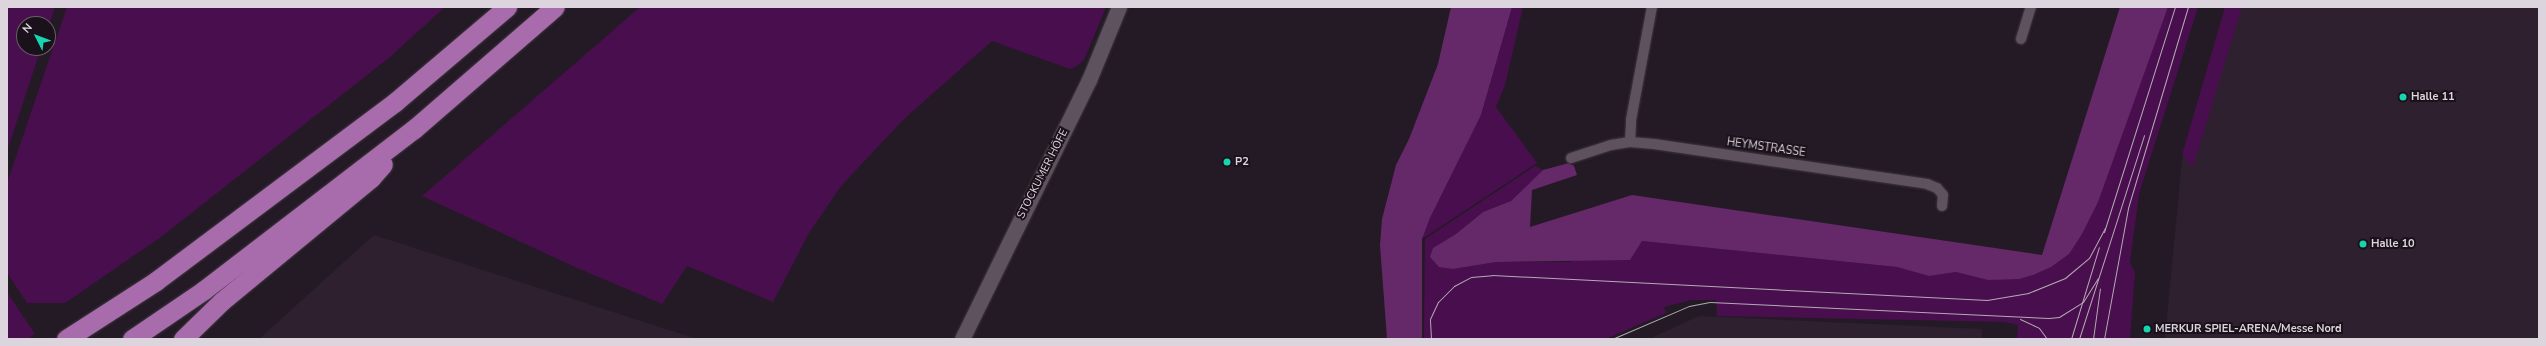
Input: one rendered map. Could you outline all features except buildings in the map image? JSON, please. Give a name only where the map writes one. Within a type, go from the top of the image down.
[{"type":"highway","points":[[66,339],[156,281],[395,102],[507,7]]},
{"type":"highway","points":[[132,339],[204,290],[414,129],[555,7]]},
{"type":"highway","points":[[183,339],[222,301],[371,178],[414,129]]},
{"type":"street","name":"STOCKUMER HÖFE","points":[[962,339],[1083,94],[1119,7]]},
{"type":"street","points":[[1630,142],[1631,120],[1652,7]]},
{"type":"street","points":[[2021,39],[2031,7]]},
{"type":"street","name":"HEYMSTRASSE","points":[[1571,158],[1630,142],[1927,184],[1937,188],[1943,195],[1942,206]]},
{"type":"shaded area","points":[[7,7],[55,7],[52,16],[16,16],[16,56],[38,56],[7,151]]},
{"type":"shaded area","points":[[67,7],[445,7],[390,57],[161,237],[65,303],[27,303],[7,273],[7,183],[50,56],[56,56],[56,39]]},
{"type":"shaded area","points":[[640,7],[1106,7],[1084,60],[1077,66],[1070,69],[992,41],[904,119],[841,186],[809,233],[773,302],[687,266],[662,304],[575,267],[422,196]]},
{"type":"shaded area","points":[[1451,7],[1512,7],[1481,115],[1430,218],[1422,239],[1422,339],[1387,339],[1380,245],[1382,219],[1396,165],[1409,139],[1438,64]]},
{"type":"shaded area","points":[[1512,7],[1523,7],[1505,85],[1496,107],[1537,163],[1422,239],[1430,218],[1481,115]]},
{"type":"shaded area","points":[[2120,7],[2168,7],[2098,202],[2082,234],[2069,254],[2051,267],[2033,275],[2019,279],[1988,280],[1956,272],[1929,276],[1897,267],[1642,241],[1630,260],[1496,262],[1453,269],[1439,267],[1430,257],[1433,248],[1456,234],[1483,212],[1511,201],[1543,170],[1569,163],[1574,166],[1577,175],[1532,190],[1530,227],[1632,195],[2042,255]]},
{"type":"shaded area","points":[[2168,7],[2198,7],[2139,194],[2130,263],[2135,272],[2130,339],[2017,339],[2018,325],[2005,322],[1717,316],[1716,300],[1691,300],[1664,307],[1666,313],[1605,339],[1424,339],[1425,239],[1535,166],[1543,170],[1511,201],[1483,212],[1456,234],[1433,248],[1453,269],[1496,262],[1570,262],[1642,241],[1897,267],[1929,276],[1956,272],[1988,280],[2033,275],[2132,104]]},
{"type":"shaded area","points":[[2225,7],[2242,7],[2193,167],[2182,155]]},
{"type":"shaded area","points":[[2229,7],[2539,7],[2539,339],[2165,339],[2182,160]]},
{"type":"shaded area","points":[[374,235],[697,339],[259,339]]},
{"type":"shaded area","points":[[7,292],[35,334],[27,339],[7,339]]},
{"type":"shaded area","points":[[1699,316],[1982,329],[1982,339],[1649,339]]},
{"type":"tram line","points":[[2104,232],[2175,7]]},
{"type":"tram line","points":[[2104,339],[2128,208],[2188,7]]},
{"type":"tram line","points":[[2079,339],[2144,135]]},
{"type":"tram line","points":[[1431,339],[1430,319],[1438,302],[1454,286],[1471,277],[1492,275],[1987,300],[2028,293],[2065,278],[2089,258],[2105,228]]},
{"type":"tram line","points":[[2071,339],[2099,247]]},
{"type":"tram line","points":[[1612,339],[1689,306],[1710,302],[2049,318],[2059,317],[2083,302],[2098,278]]},
{"type":"tram line","points":[[2093,339],[2100,288]]},
{"type":"tram line","points":[[2020,319],[2039,328],[2047,339]]},
{"type":"place","name":"Halle 11","points":[[2403,97]]},
{"type":"place","name":"P2","points":[[1227,162]]},
{"type":"place","name":"Halle 10","points":[[2363,244]]},
{"type":"place","name":"MERKUR SPIEL-ARENA/Messe Nord","points":[[2147,329]]}]
